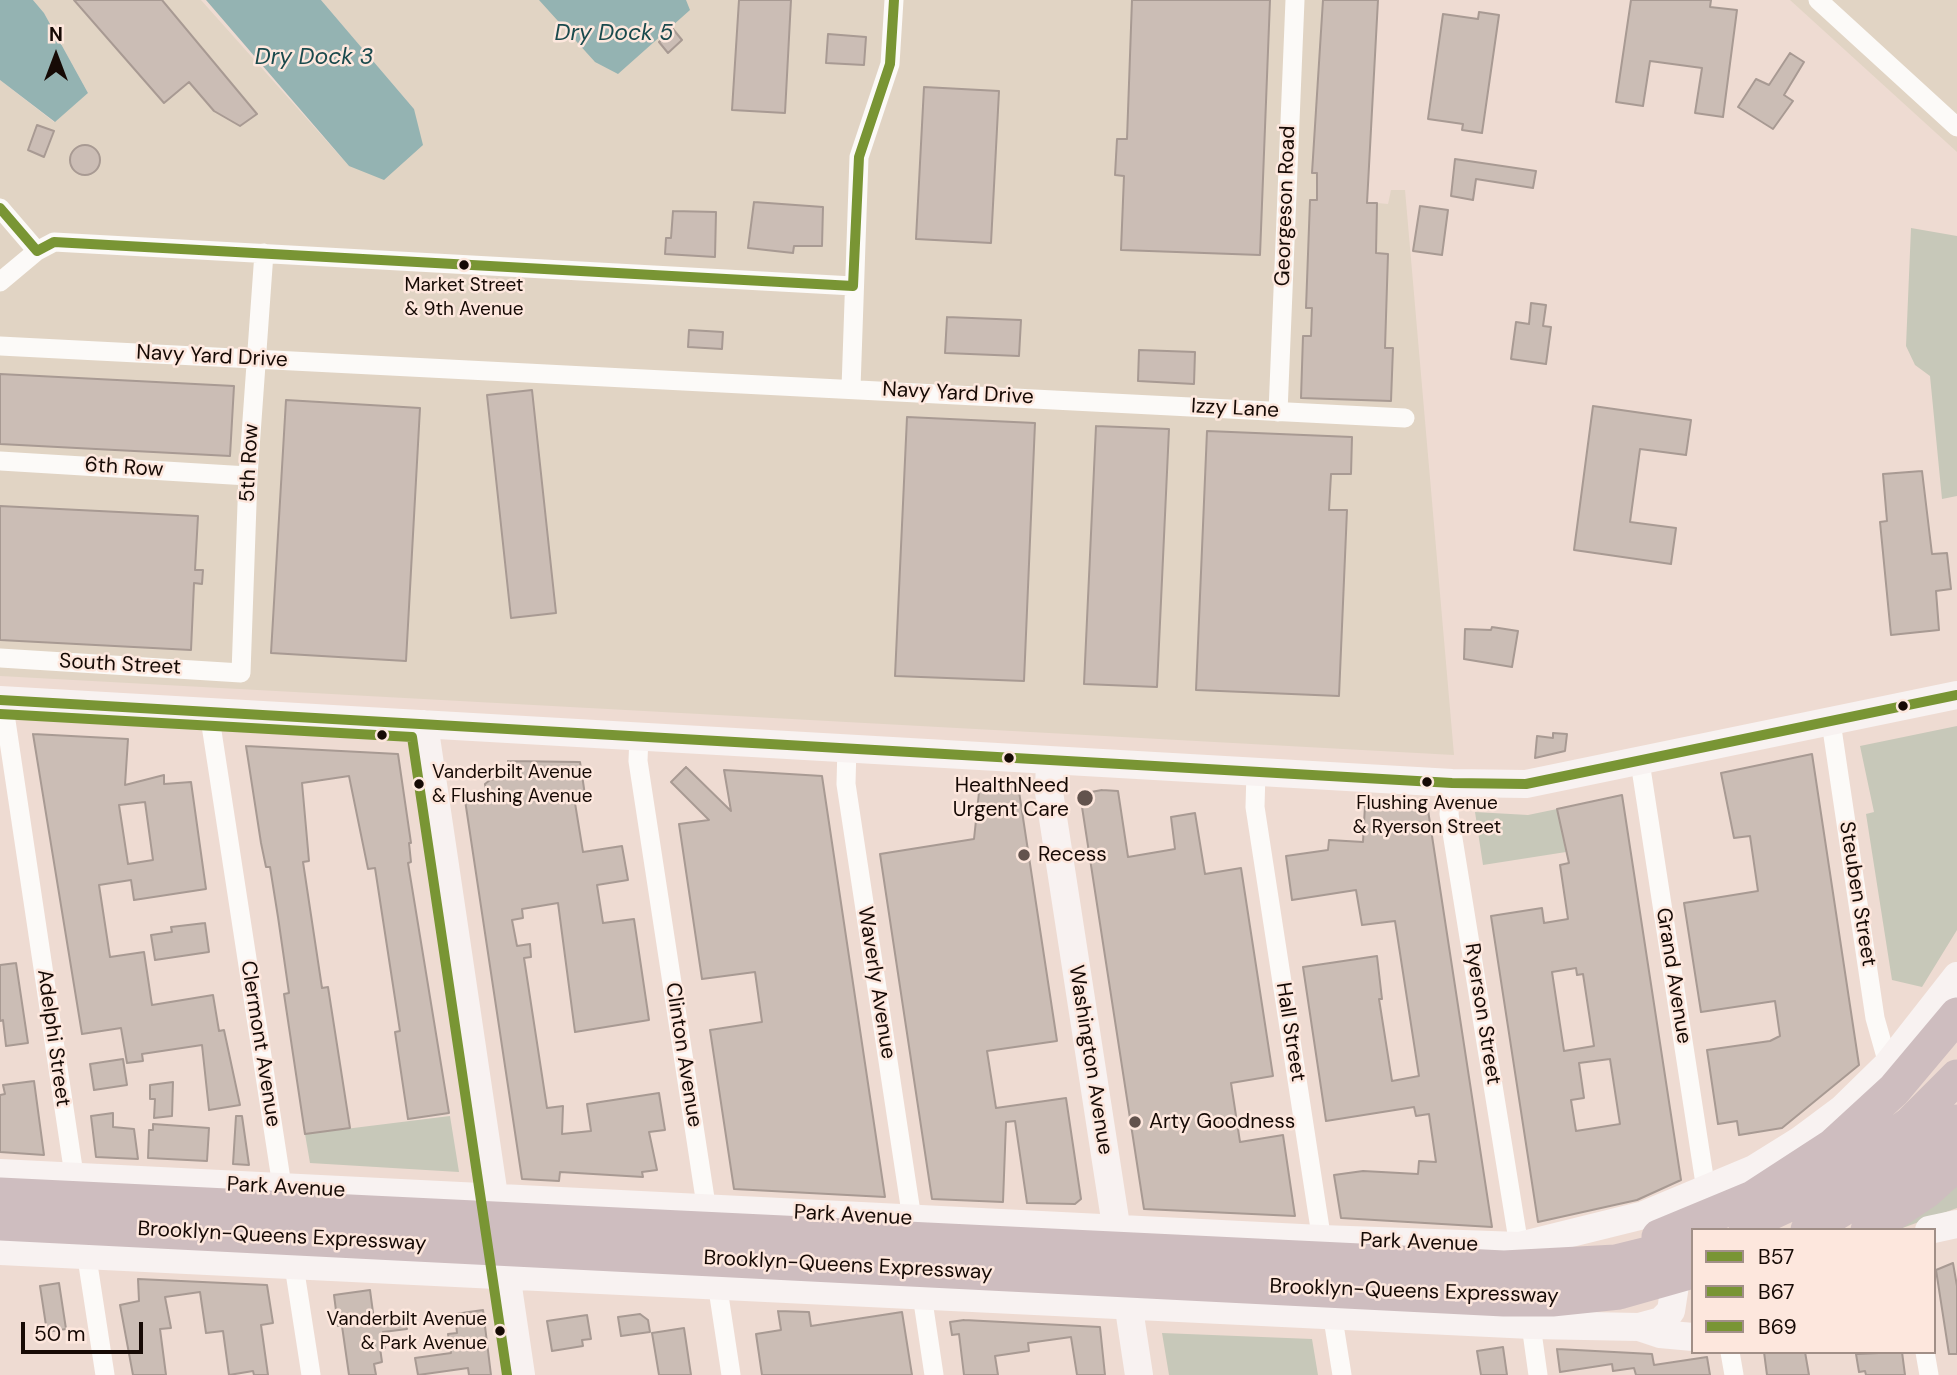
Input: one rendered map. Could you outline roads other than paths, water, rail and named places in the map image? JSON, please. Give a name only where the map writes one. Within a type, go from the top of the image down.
[{"type":"highway","points":[[1859,1192],[1894,1090],[1957,1015]]},
{"type":"highway","points":[[1735,1228],[1800,1199],[1859,1192],[1910,1124],[1957,1077]]},
{"type":"highway","points":[[1811,1228],[1859,1192],[1899,1174],[1957,1122]]},
{"type":"highway","points":[[1617,1277],[1658,1238],[1753,1198],[1926,1191],[1957,1163]]},
{"type":"highway","name":"Brooklyn-Queens Expressway","points":[[0,1195],[1504,1268],[1617,1277],[1691,1271]]},
{"type":"highway","name":"Brooklyn-Queens Expressway","points":[[0,1223],[1504,1299],[1552,1299],[1617,1277],[1691,1244]]},
{"type":"highway","points":[[1617,1277],[1691,1294]]},
{"type":"main road","points":[[1,700],[847,746],[1050,752],[1256,772],[1452,783],[1526,784],[1957,695]]},
{"type":"main road","points":[[424,724],[521,1375]]},
{"type":"main road","name":"Washington Avenue","points":[[1050,752],[1049,792],[1139,1375]]},
{"type":"main road","points":[[1639,1327],[1665,1318],[1671,1311],[1675,1292],[1667,1240],[1658,1226],[1644,1215],[1754,1169],[1799,1141],[1842,1109],[1888,1064],[1957,976]]},
{"type":"main road","name":"Park Avenue","points":[[0,1173],[1321,1239],[1519,1246],[1644,1215],[1693,1228]]},
{"type":"main road","points":[[1936,1228],[1957,1224]]},
{"type":"main road","points":[[1936,1249],[1957,1240]]},
{"type":"main road","points":[[0,1251],[1531,1325],[1639,1327],[1660,1334],[1691,1337]]},
{"type":"street","points":[[850,388],[859,157],[890,64],[894,0]]},
{"type":"street","name":"Georgeson Road","points":[[1278,412],[1295,0]]},
{"type":"street","points":[[1818,0],[1957,127]]},
{"type":"street","points":[[0,208],[37,251]]},
{"type":"street","points":[[0,282],[37,251],[54,242],[853,286]]},
{"type":"street","name":"5th Row","points":[[241,673],[248,476],[264,253]]},
{"type":"street","name":"Navy Yard Drive","points":[[0,346],[453,371],[538,371],[1066,400]]},
{"type":"street","name":"Izzy Lane","points":[[1066,400],[1405,418]]},
{"type":"street","name":"6th Row","points":[[0,461],[248,476]]},
{"type":"street","name":"South Street","points":[[0,659],[241,673]]},
{"type":"street","name":"Adelphi Street","points":[[1,700],[105,1375]]},
{"type":"street","name":"Clermont Avenue","points":[[209,712],[311,1375]]},
{"type":"street","name":"Steuben Street","points":[[1830,722],[1875,1018],[1888,1064]]},
{"type":"street","name":"Clinton Avenue","points":[[639,735],[638,761],[731,1375]]},
{"type":"street","name":"Waverly Avenue","points":[[847,746],[846,784],[912,1219]]},
{"type":"street","name":"Grand Avenue","points":[[1640,761],[1706,1190]]},
{"type":"street","name":"Hall Street","points":[[1256,772],[1255,807],[1342,1375]]},
{"type":"street","name":"Ryerson Street","points":[[1452,783],[1449,814],[1519,1246]]},
{"type":"street","points":[[922,1295],[934,1375]]},
{"type":"street","points":[[1531,1325],[1538,1375]]},
{"type":"street","points":[[1730,1354],[1734,1375]]},
{"type":"street","points":[[1925,1354],[1929,1375]]},
{"type":"water","points":[[0,0],[33,0],[44,13],[88,93],[55,122],[0,80]]},
{"type":"water","name":"Dry Dock 3","points":[[206,0],[321,0],[414,109],[423,145],[384,180],[349,166]]},
{"type":"water","name":"Dry Dock 5","points":[[539,0],[686,0],[690,10],[618,74],[595,62]]},
{"type":"place","name":"Market Street & 9th Avenue","points":[[464,265]]},
{"type":"place","name":"Flushing Avenue & Ryerson Street","points":[[1427,782]]},
{"type":"place","name":"Vanderbilt Avenue & Flushing Avenue","points":[[419,784]]},
{"type":"place","name":"HealthNeed Urgent Care","points":[[1085,798]]},
{"type":"place","name":"Recess","points":[[1024,855]]},
{"type":"place","name":"Arty Goodness","points":[[1135,1122]]},
{"type":"place","name":"Vanderbilt Avenue & Park Avenue","points":[[500,1331]]}]
